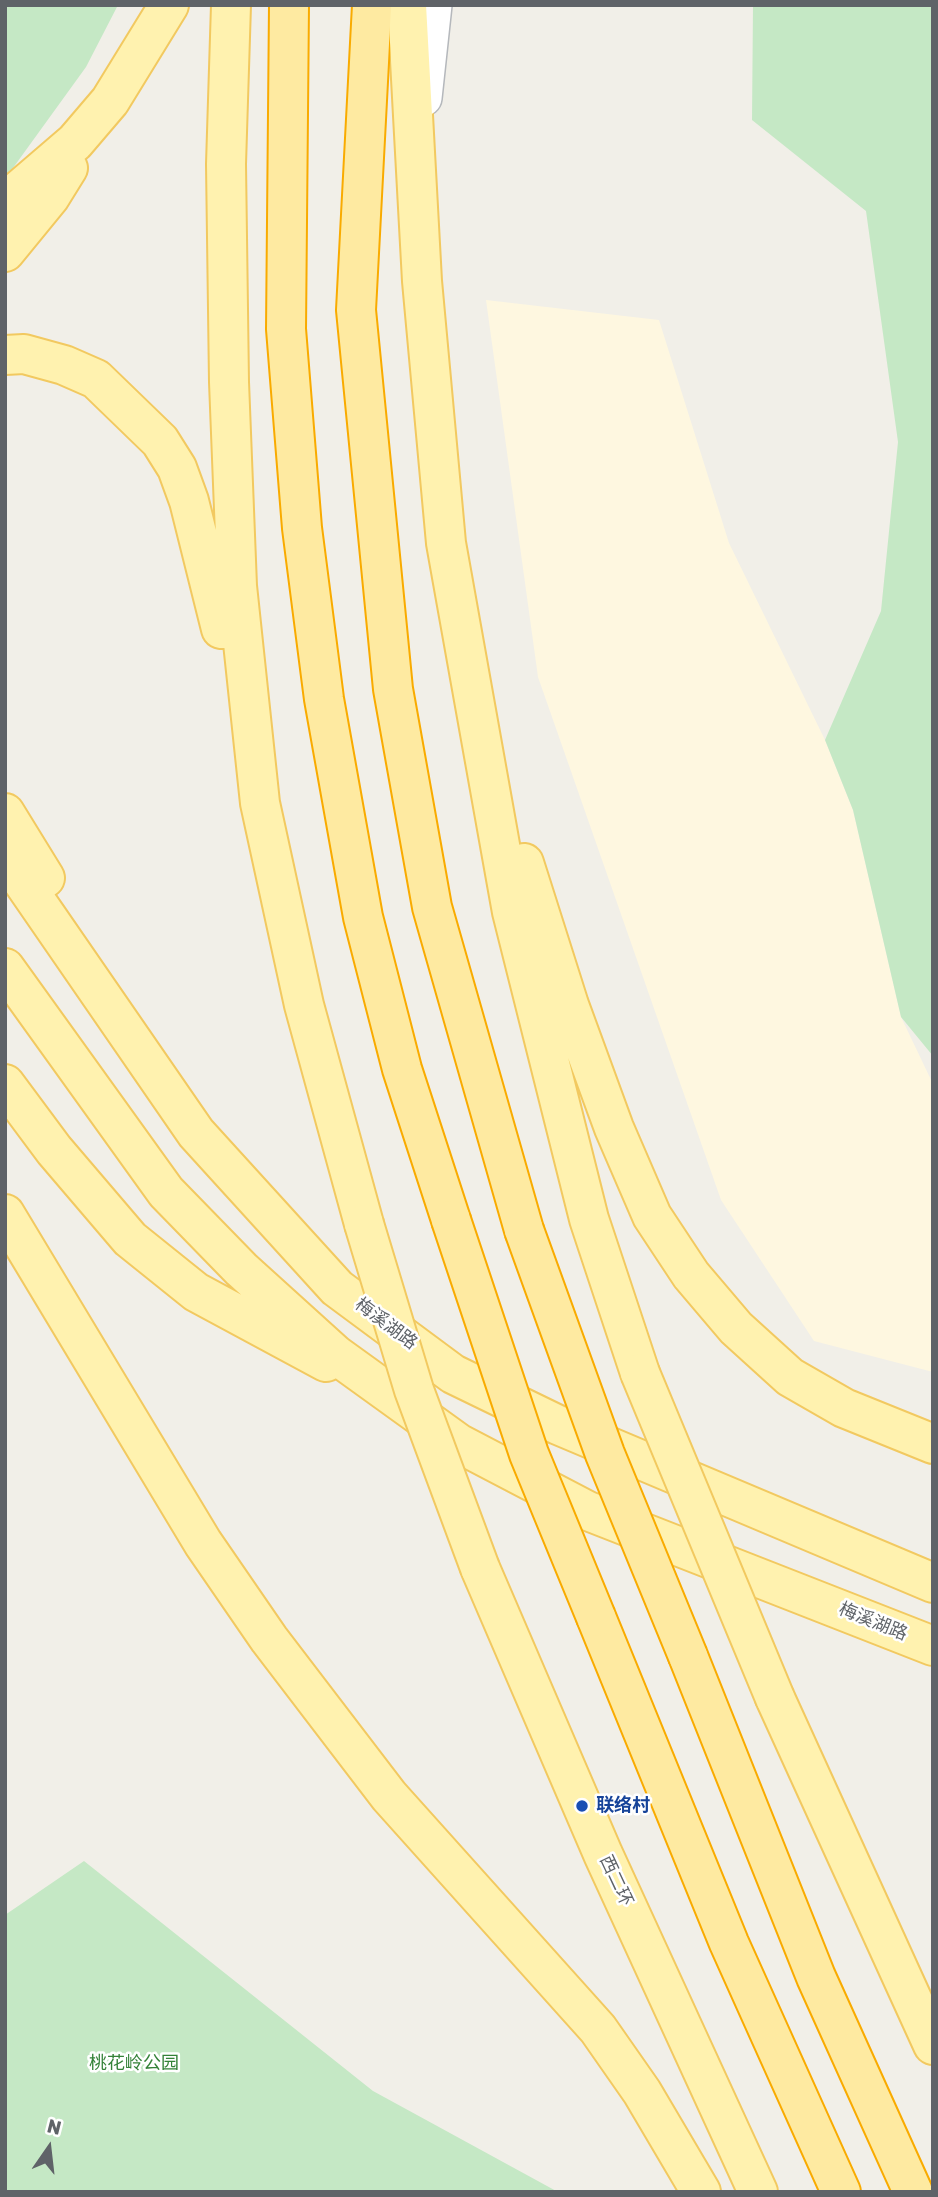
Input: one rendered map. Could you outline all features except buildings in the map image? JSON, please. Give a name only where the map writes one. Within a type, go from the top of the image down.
[{"type":"highway","points":[[289,5],[286,329],[302,528],[324,699],[363,917],[402,1069],[529,1454],[729,1943],[841,2192]]},
{"type":"highway","points":[[372,5],[356,310],[393,689],[432,907],[524,1230],[605,1454],[816,1977],[913,2192]]},
{"type":"main road","points":[[5,252],[50,197],[169,5]]},
{"type":"main road","points":[[231,5],[226,164],[229,382],[237,586],[260,803]]},
{"type":"main road","points":[[407,5],[415,175],[446,543],[516,926],[589,1219],[640,1373],[775,1698],[933,2045]]},
{"type":"main road","points":[[5,202],[75,142],[110,101]]},
{"type":"main road","points":[[5,355],[24,354],[96,379],[160,440],[177,468],[209,574],[260,803]]},
{"type":"main road","points":[[473,690],[569,1005],[614,1128],[652,1216],[691,1275],[736,1328],[790,1377],[844,1408],[933,1444]]},
{"type":"main road","name":"西二环","points":[[260,803],[304,1005],[414,1390],[480,1569],[603,1854],[758,2192]]},
{"type":"main road","points":[[5,813],[196,1133]]},
{"type":"main road","name":"梅溪湖路","points":[[5,856],[196,1133],[337,1287],[453,1374],[558,1425],[933,1583]]},
{"type":"main road","name":"梅溪湖路","points":[[5,968],[166,1192],[260,1286],[336,1355],[458,1443],[588,1510],[933,1646]]},
{"type":"main road","points":[[5,1084],[54,1150],[130,1239],[196,1292],[290,1345],[383,1389]]},
{"type":"main road","points":[[5,1214],[204,1543],[269,1639],[388,1796],[598,2029],[642,2092],[701,2192]]},
{"type":"main road","points":[[874,1560],[933,1576]]},
{"type":"main road","points":[[792,1590],[933,1669]]},
{"type":"main road","points":[[867,1901],[933,2019]]},
{"type":"street","points":[[415,175],[434,5]]},
{"type":"shaded area","points":[[486,300],[659,320],[729,543],[825,740],[853,810],[901,1017],[933,1084],[933,1372],[814,1341],[721,1200],[538,677]]},
{"type":"green space","points":[[5,5],[118,5],[86,67],[5,179]]},
{"type":"green space","points":[[753,5],[933,5],[933,1056],[901,1017],[853,810],[825,740],[881,611],[898,442],[866,211],[752,120]]},
{"type":"green space","name":"桃花岭公园","points":[[84,1861],[373,2091],[558,2192],[5,2192],[5,1915]]},
{"type":"place","name":"联络村","points":[[582,1806]]}]
